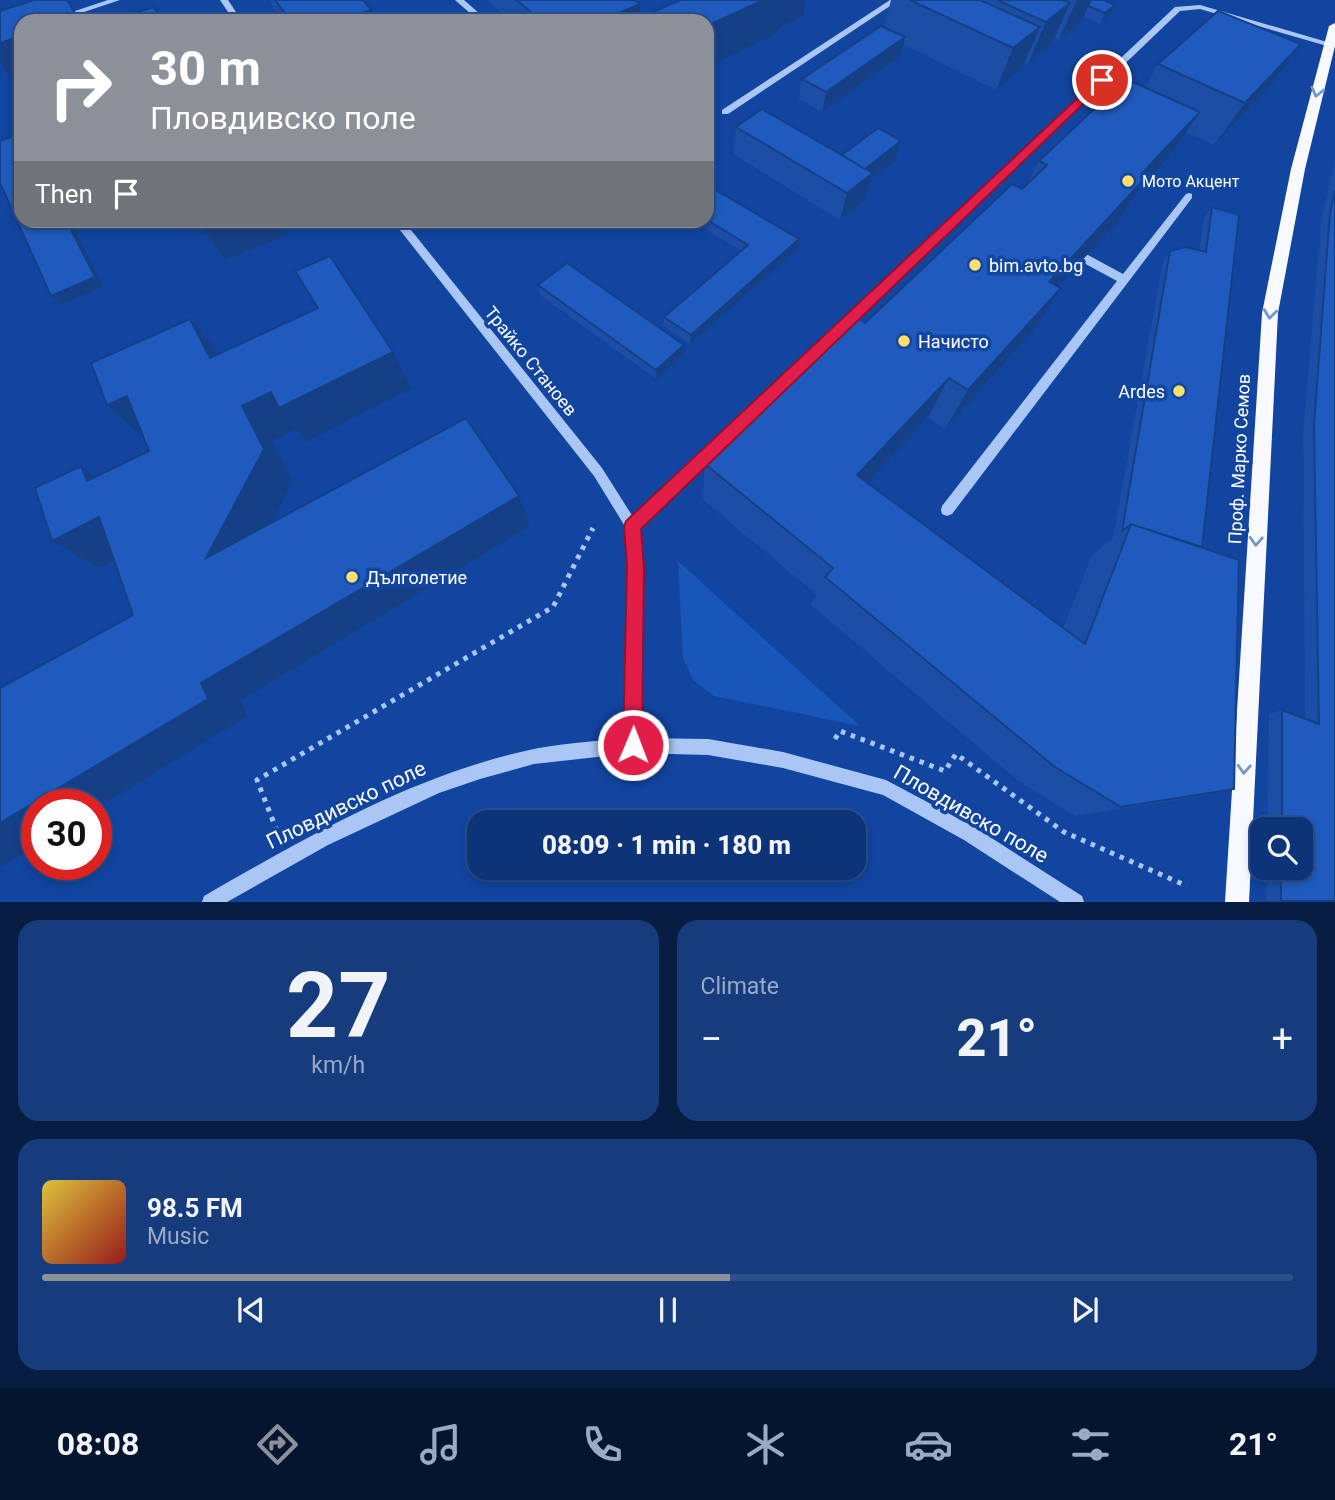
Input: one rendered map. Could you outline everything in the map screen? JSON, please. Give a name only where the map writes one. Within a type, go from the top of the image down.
[{"type":"main road","name":"Проф. Марко Семов","points":[[1237,901],[1270,313],[1285,229],[1332,35]]},
{"type":"street","points":[[71,14],[116,0]]},
{"type":"street","points":[[459,0],[476,14]]},
{"type":"street","points":[[725,112],[895,0]]},
{"type":"street","points":[[633,745],[636,566],[632,527],[984,202],[1178,9],[1200,6],[1332,35]]},
{"type":"street","points":[[947,510],[1189,195]]},
{"type":"street","name":"Трайко Станоев","points":[[403,228],[598,472],[632,527]]},
{"type":"street","points":[[1084,258],[1124,280]]},
{"type":"street","name":"Пловдивско поле","points":[[210,901],[287,857],[414,793],[523,758],[633,745],[708,747],[758,755],[886,788],[970,834],[1076,901]]},
{"type":"path","points":[[287,857],[257,780],[553,607],[593,528]]},
{"type":"path","points":[[835,739],[840,731],[945,771],[956,754],[1064,832],[1187,886]]},
{"type":"shaded area","points":[[678,561],[860,726],[714,696],[693,680],[683,658]]},
{"type":"building","points":[[34,0],[67,0],[76,14],[14,14],[14,38],[0,43],[0,11]]},
{"type":"building","points":[[275,0],[363,0],[371,10],[359,14],[286,14]]},
{"type":"building","points":[[516,0],[634,0],[640,4],[616,14],[533,14]]},
{"type":"building","points":[[680,0],[763,0],[714,23],[714,14],[649,14]]},
{"type":"building","points":[[910,0],[980,0],[1040,27],[1013,48]]},
{"type":"building","points":[[997,0],[1063,0],[1070,3],[1046,22]]},
{"type":"building","points":[[1091,0],[1103,0],[1115,5],[1105,13],[1088,6]]},
{"type":"building","points":[[154,7],[158,14],[130,14]]},
{"type":"building","points":[[1218,11],[1301,44],[1245,103],[1158,64]]},
{"type":"building","points":[[881,26],[905,37],[826,92],[802,79]]},
{"type":"building","points":[[1126,79],[1200,112],[1144,171],[1149,174],[1049,282],[1061,288],[968,390],[949,378],[857,475],[1085,644],[1131,524],[1239,560],[1234,789],[1121,807],[1055,767],[825,577],[833,568],[705,464],[859,319],[865,323],[1012,184],[1022,189],[1047,165],[1039,161]]},
{"type":"building","points":[[762,109],[873,173],[847,193],[736,127]]},
{"type":"building","points":[[878,128],[901,141],[865,169],[842,155]]},
{"type":"building","points":[[14,136],[14,214],[0,183],[0,141]]},
{"type":"building","points":[[714,189],[799,239],[691,335],[664,317],[748,245],[714,224]]},
{"type":"building","points":[[1335,191],[1335,901],[1281,901],[1281,880],[1313,880],[1313,817],[1282,817],[1282,710],[1319,724],[1314,425],[1330,213]]},
{"type":"building","points":[[1212,207],[1239,215],[1202,547],[1131,524],[1122,531],[1170,251],[1185,247],[1206,252]]},
{"type":"building","points":[[20,228],[70,228],[95,277],[51,296]]},
{"type":"building","name":"Дълголетие","points":[[330,256],[393,352],[279,408],[271,392],[242,406],[264,449],[206,558],[466,418],[519,496],[201,683],[208,699],[57,789],[21,789],[21,810],[0,823],[0,688],[133,615],[99,517],[52,541],[35,488],[81,466],[87,481],[149,451],[127,396],[107,405],[91,363],[190,319],[210,358],[318,308],[295,271]]},
{"type":"building","points":[[567,263],[684,345],[656,370],[538,285]]},
{"type":"place","name":"Мото Акцент","points":[[1128,181]]},
{"type":"place","name":"bim.avto.bg","points":[[975,265]]},
{"type":"place","name":"Начисто","points":[[904,341]]},
{"type":"place","name":"Ardes","points":[[1179,391]]},
{"type":"place","name":"Дълголетие","points":[[352,577]]},
{"type":"route","points":[[633,745],[636,566],[632,527],[1102,80]]}]
